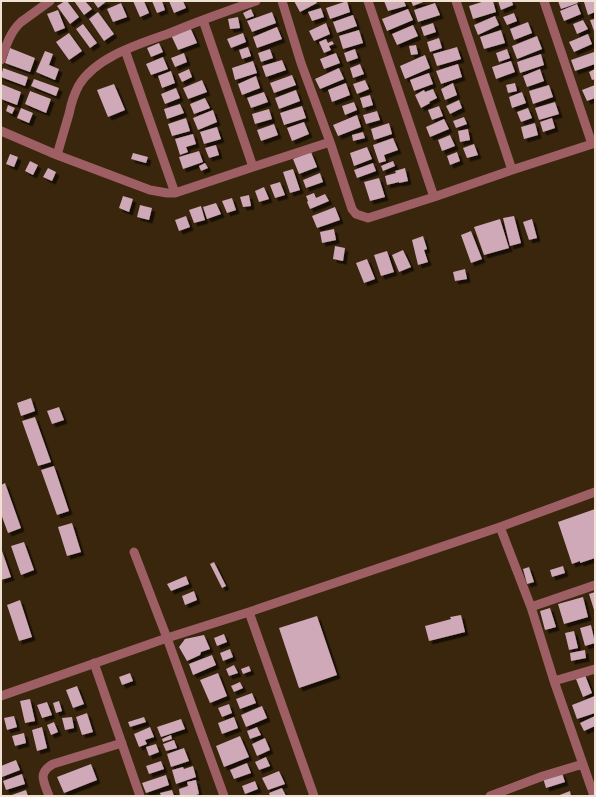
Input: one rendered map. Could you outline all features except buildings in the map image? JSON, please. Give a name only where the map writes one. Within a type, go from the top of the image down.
[{"type":"street","points":[[1,60],[10,36],[16,26],[50,1]]},
{"type":"street","points":[[57,155],[74,94],[86,75],[96,67],[125,50],[256,1]]},
{"type":"street","points":[[282,1],[301,63],[330,142],[352,209],[356,214],[368,218],[594,143],[544,1]]},
{"type":"street","points":[[368,1],[434,197]]},
{"type":"street","points":[[456,1],[512,170]]},
{"type":"street","points":[[203,20],[253,167]]},
{"type":"street","points":[[125,50],[175,192]]},
{"type":"street","points":[[1,131],[57,155],[150,190],[167,193],[175,192],[330,142]]},
{"type":"street","points":[[1,696],[167,638],[249,612],[500,527],[595,492]]},
{"type":"street","points":[[500,527],[531,607],[554,681],[594,796]]},
{"type":"street","points":[[134,552],[224,796]]},
{"type":"street","points":[[531,607],[595,585]]},
{"type":"street","points":[[249,612],[314,796]]},
{"type":"street","points":[[94,663],[140,796]]},
{"type":"street","points":[[554,681],[595,669]]},
{"type":"street","points":[[49,796],[43,773],[46,767],[122,743]]},
{"type":"street","points":[[490,796],[505,794],[543,776],[583,764]]}]
